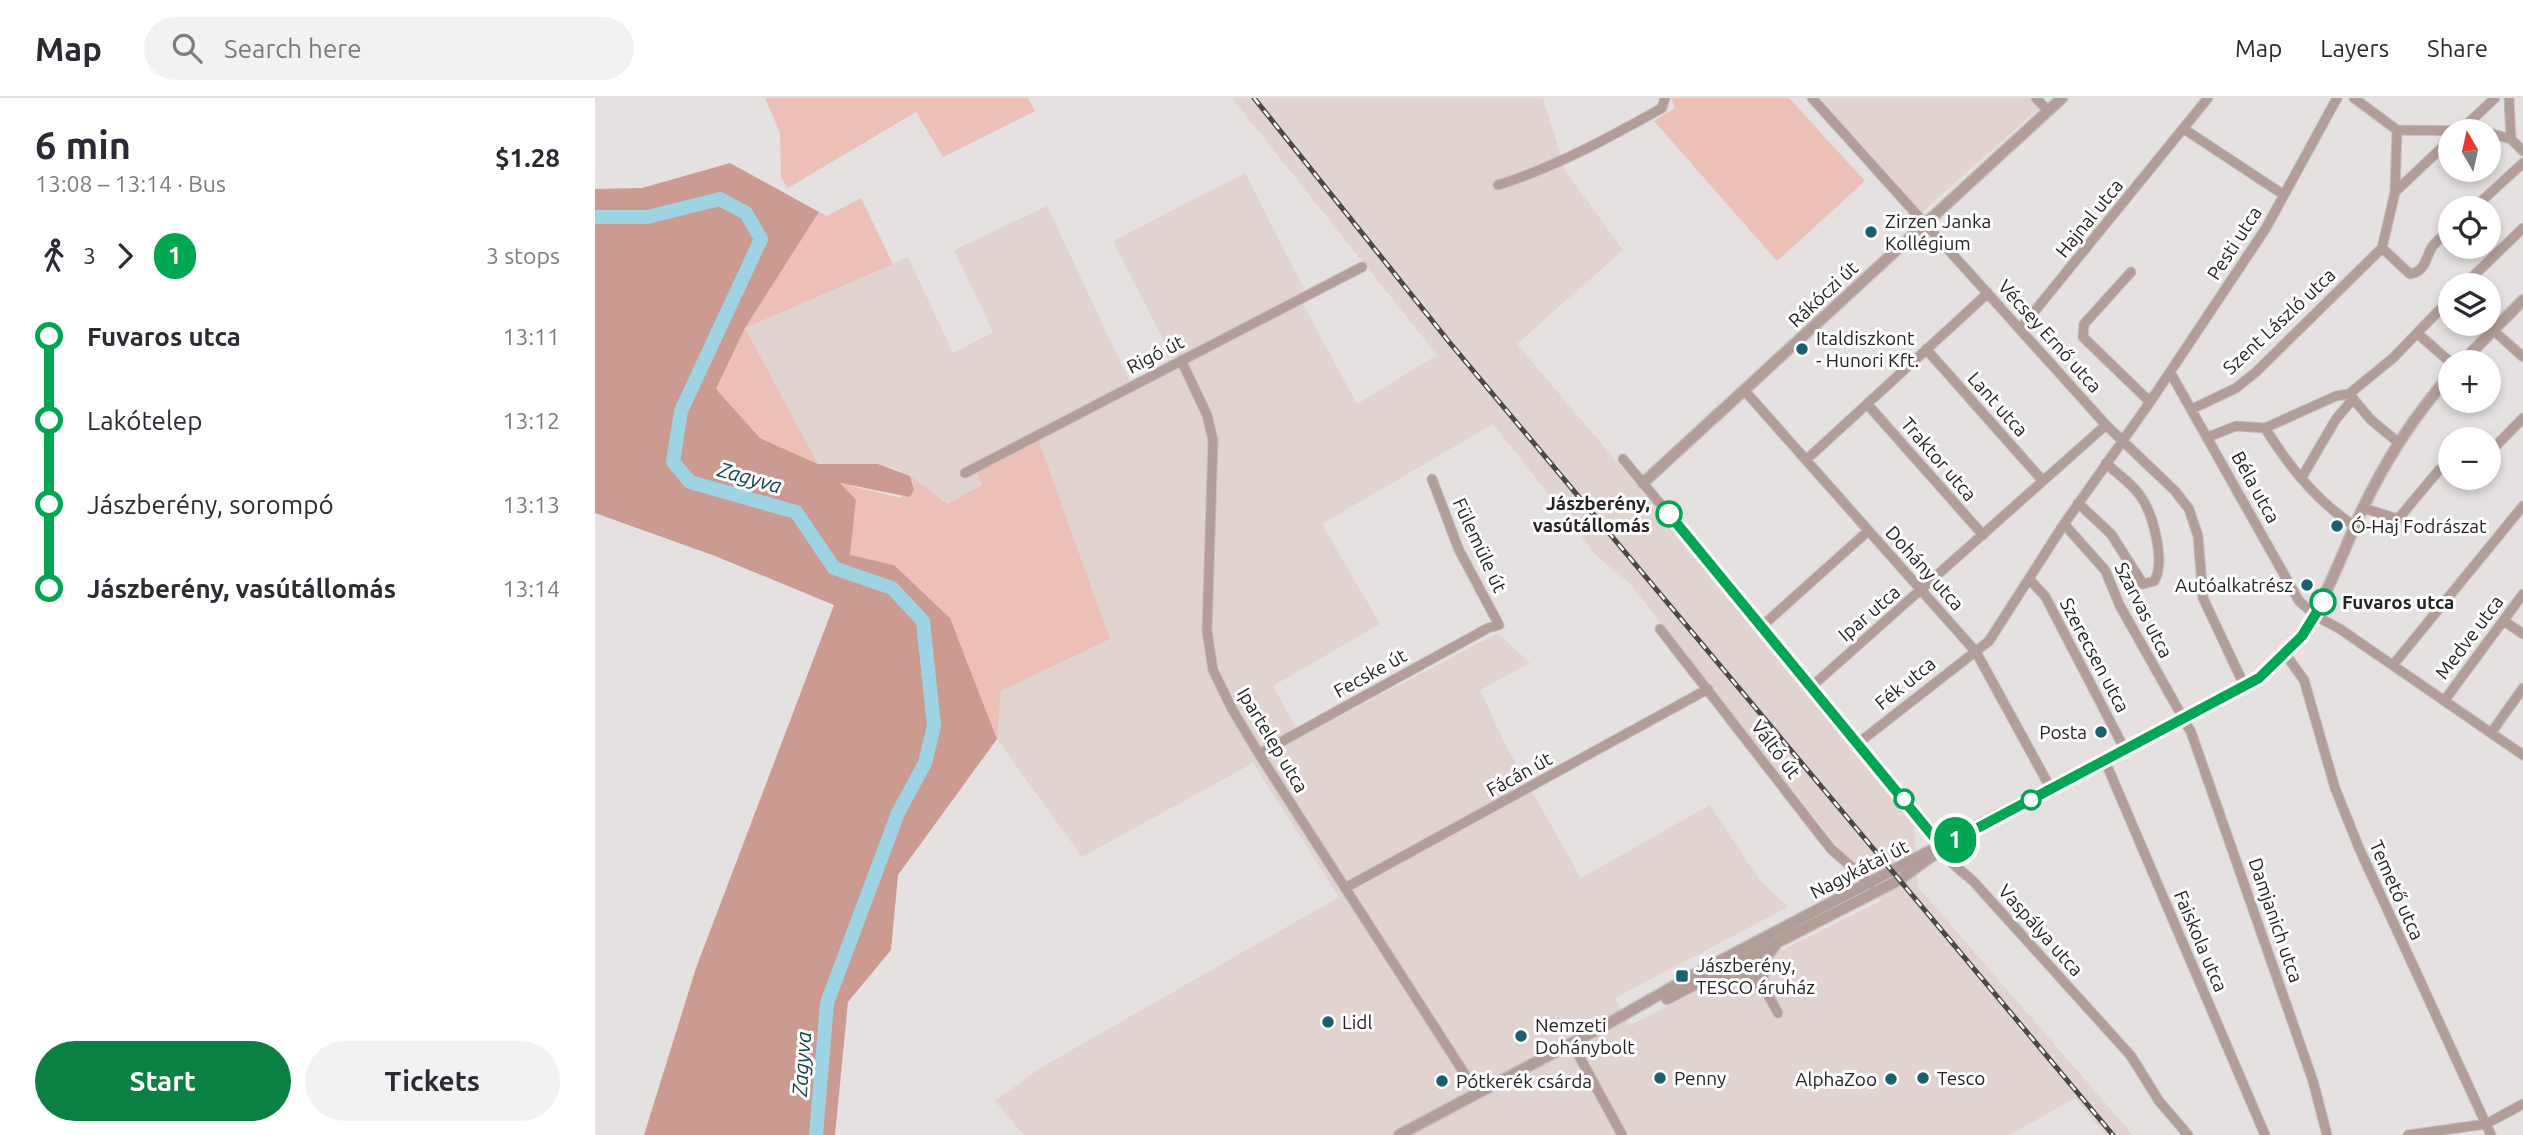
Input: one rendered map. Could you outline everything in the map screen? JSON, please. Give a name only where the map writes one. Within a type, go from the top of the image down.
[{"type":"street","points":[[1497,185],[1536,173],[1595,146],[1662,108],[1665,98]]},
{"type":"street","name":"Vécsey Ernő utca","points":[[1812,98],[2106,425],[2175,491],[2189,509],[2198,536],[2203,598],[2245,687]]},
{"type":"street","points":[[2036,98],[2048,111]]},
{"type":"street","name":"Rákóczi út","points":[[1643,483],[2062,98]]},
{"type":"street","name":"Hajnal utca","points":[[2020,329],[2208,98]]},
{"type":"street","name":"Pesti utca","points":[[1976,652],[1989,641],[2078,503],[2150,402],[2266,228],[2337,98]]},
{"type":"street","points":[[2354,98],[2397,130],[2438,132]]},
{"type":"street","points":[[2473,119],[2495,98]]},
{"type":"street","points":[[2509,98],[2511,139]]},
{"type":"street","points":[[2184,129],[2284,195]]},
{"type":"street","points":[[2397,130],[2395,192],[2382,248],[2410,274],[2425,264],[2438,241]]},
{"type":"street","points":[[2501,136],[2511,139],[2523,151]]},
{"type":"street","points":[[2395,192],[2438,152]]},
{"type":"street","points":[[2487,196],[2523,163]]},
{"type":"street","points":[[2476,273],[2523,228]]},
{"type":"street","name":"Szent László utca","points":[[2192,409],[2236,388],[2256,372],[2382,248]]},
{"type":"street","name":"Rigó út","points":[[965,473],[1362,267]]},
{"type":"street","points":[[2131,272],[2084,324],[2083,337],[2150,402]]},
{"type":"street","points":[[1806,460],[1988,293]]},
{"type":"street","points":[[2501,322],[2523,300]]},
{"type":"street","points":[[2302,477],[2351,397],[2438,312]]},
{"type":"street","points":[[2418,334],[2438,352]]},
{"type":"street","points":[[2474,350],[2487,336]]},
{"type":"street","points":[[2500,336],[2523,357]]},
{"type":"street","name":"Lant utca","points":[[1926,349],[2043,481]]},
{"type":"street","name":"Ipartelep utca","points":[[1181,360],[1207,415],[1213,440],[1207,631],[1213,670],[1259,754],[1477,1093]]},
{"type":"street","name":"Béla utca","points":[[2170,372],[2299,601],[2316,616],[2393,665],[2523,755]]},
{"type":"street","name":"Dohány utca","points":[[1744,390],[1976,652],[2050,789]]},
{"type":"street","points":[[1942,847],[2245,687],[2286,655],[2316,616],[2363,508],[2399,443],[2438,391]]},
{"type":"street","points":[[2208,437],[2235,426],[2265,428],[2336,396],[2351,397],[2371,420],[2399,443]]},
{"type":"street","name":"Traktor utca","points":[[1868,405],[1983,535]]},
{"type":"street","points":[[2501,441],[2523,418]]},
{"type":"street","name":"Ipar utca","points":[[1811,687],[2106,425]]},
{"type":"street","points":[[2265,428],[2332,512],[2355,526]]},
{"type":"street","points":[[2514,429],[2523,436]]},
{"type":"street","name":"Vaspálya utca","points":[[1623,459],[1942,847],[1952,863],[1973,881],[2131,1055],[2159,1101],[2188,1135]]},
{"type":"street","points":[[2078,503],[2111,534],[2143,584],[2154,581],[2159,559],[2151,516],[2137,492],[2106,463]]},
{"type":"street","points":[[2363,508],[2398,519],[2438,471]]},
{"type":"street","name":"Fülemüle út","points":[[1432,479],[1459,550],[1499,625]]},
{"type":"street","points":[[2393,665],[2523,506]]},
{"type":"street","name":"Szarvas utca","points":[[2064,524],[2105,570],[2120,606],[2183,719]]},
{"type":"street","points":[[1761,626],[1868,531]]},
{"type":"street","name":"Szerecsen utca","points":[[2029,579],[2045,596],[2125,750]]},
{"type":"street","name":"Medve utca","points":[[2444,701],[2523,594]]},
{"type":"street","points":[[2504,621],[2523,635]]},
{"type":"street","name":"Fecske út","points":[[1259,754],[1488,628],[1499,625]]},
{"type":"street","name":"Váltó út","points":[[1660,629],[1831,849],[1871,884]]},
{"type":"street","name":"Fék utca","points":[[1857,744],[1976,652]]},
{"type":"street","name":"Temető utca","points":[[2286,655],[2304,680],[2335,788],[2358,848],[2491,1135]]},
{"type":"street","points":[[2491,733],[2523,688]]},
{"type":"street","name":"Fácán út","points":[[1345,888],[1708,689]]},
{"type":"street","name":"Damjanich utca","points":[[2183,719],[2214,791],[2313,1081],[2327,1135]]},
{"type":"street","name":"Faiskola utca","points":[[2105,761],[2265,1135]]},
{"type":"street","name":"Nagykátai út","points":[[1399,1135],[1942,847]]},
{"type":"street","name":"Nagykátai út","points":[[1604,1026],[1696,985],[1744,952],[1790,936],[1899,880],[1923,866],[1942,847]]},
{"type":"street","points":[[1763,987],[1763,961],[1770,950],[1790,936]]},
{"type":"street","points":[[1744,952],[1778,1013]]},
{"type":"street","points":[[1696,985],[1725,974],[1738,974],[1763,987]]},
{"type":"street","points":[[1572,1043],[1622,1135]]},
{"type":"street","points":[[2408,1135],[2486,1124],[2523,1104]]},
{"type":"shaded area","points":[[765,98],[1028,98],[1035,111],[943,157],[916,112],[788,188],[781,178],[780,133]]},
{"type":"shaded area","points":[[1232,98],[1543,98],[1566,172],[1623,250],[1517,344],[1639,488],[1914,825],[1918,887],[2133,1135],[2106,1135],[2075,1098],[2010,1135],[1024,1135],[995,1101],[1042,1067],[1339,897],[1253,763],[1082,857],[997,739],[1001,691],[1110,639],[1038,439],[976,469],[982,485],[947,504],[896,469],[878,464],[818,464],[745,328],[908,257],[953,353],[993,332],[954,250],[1047,206],[1130,382],[1173,359],[1113,241],[1245,173],[1305,291],[1298,295],[1357,404],[1437,355]],"holes":[[[1493,424],[1596,555],[1630,584],[1881,901],[1628,1026],[1615,998],[1788,907],[1759,879],[1710,805],[1581,878],[1505,744],[1480,690],[1530,663],[1498,633],[1301,737],[1273,686],[1380,624],[1322,524]]]},
{"type":"shaded area","points":[[1671,98],[1789,98],[1865,181],[1777,261],[1654,121],[1675,108]]},
{"type":"shaded area","points":[[1820,98],[2030,98],[2039,108],[1922,212]]},
{"type":"shaded area","points":[[730,163],[819,212],[745,328],[716,389],[760,438],[818,464],[878,464],[910,476],[914,490],[910,497],[840,483],[856,500],[850,555],[894,565],[950,618],[997,739],[898,875],[891,950],[848,1002],[835,1135],[644,1135],[696,968],[834,605],[715,556],[595,513],[595,189],[642,188]]},
{"type":"shaded area","points":[[861,198],[893,264],[745,328],[819,212],[827,216]]},
{"type":"shaded area","points":[[745,328],[818,464],[760,438],[716,389]]},
{"type":"shaded area","points":[[1038,439],[1110,639],[1001,691],[997,739],[950,618],[894,565],[849,556],[856,501],[839,483],[901,498],[913,482],[910,476],[947,504],[982,485],[976,469]]},
{"type":"waterway","name":"Zagyva","points":[[595,217],[647,217],[720,199],[746,213],[761,239],[681,411],[673,462],[690,482],[796,512],[834,568],[892,588],[923,621],[934,726],[925,763],[898,813],[827,1003],[816,1135]]},
{"type":"railway","points":[[1254,98],[1450,343],[2113,1135]]},
{"type":"bus line","name":"1","points":[[1669,514],[1942,847],[2259,678],[2286,655],[2302,636],[2323,602]]},
{"type":"place","name":"Zirzen Janka Kollégium","points":[[1871,232]]},
{"type":"place","name":"Italdiszkont - Hunori Kft.","points":[[1802,349]]},
{"type":"place","name":"Jászberény, vasútállomás","points":[[1669,514]]},
{"type":"place","name":"Ó-Haj Fodrászat","points":[[2337,526]]},
{"type":"place","name":"Autóalkatrész","points":[[2307,585]]},
{"type":"place","name":"Fuvaros utca","points":[[2323,602]]},
{"type":"place","name":"Posta","points":[[2101,732]]},
{"type":"place","name":"Jászberény, TESCO áruház","points":[[1682,976]]},
{"type":"place","name":"Lidl","points":[[1328,1022]]},
{"type":"place","name":"Nemzeti Dohánybolt","points":[[1521,1036]]},
{"type":"place","name":"Penny","points":[[1660,1078]]},
{"type":"place","name":"Tesco","points":[[1923,1078]]},
{"type":"place","name":"AlphaZoo","points":[[1891,1079]]},
{"type":"place","name":"Pótkerék csárda","points":[[1442,1081]]}]
